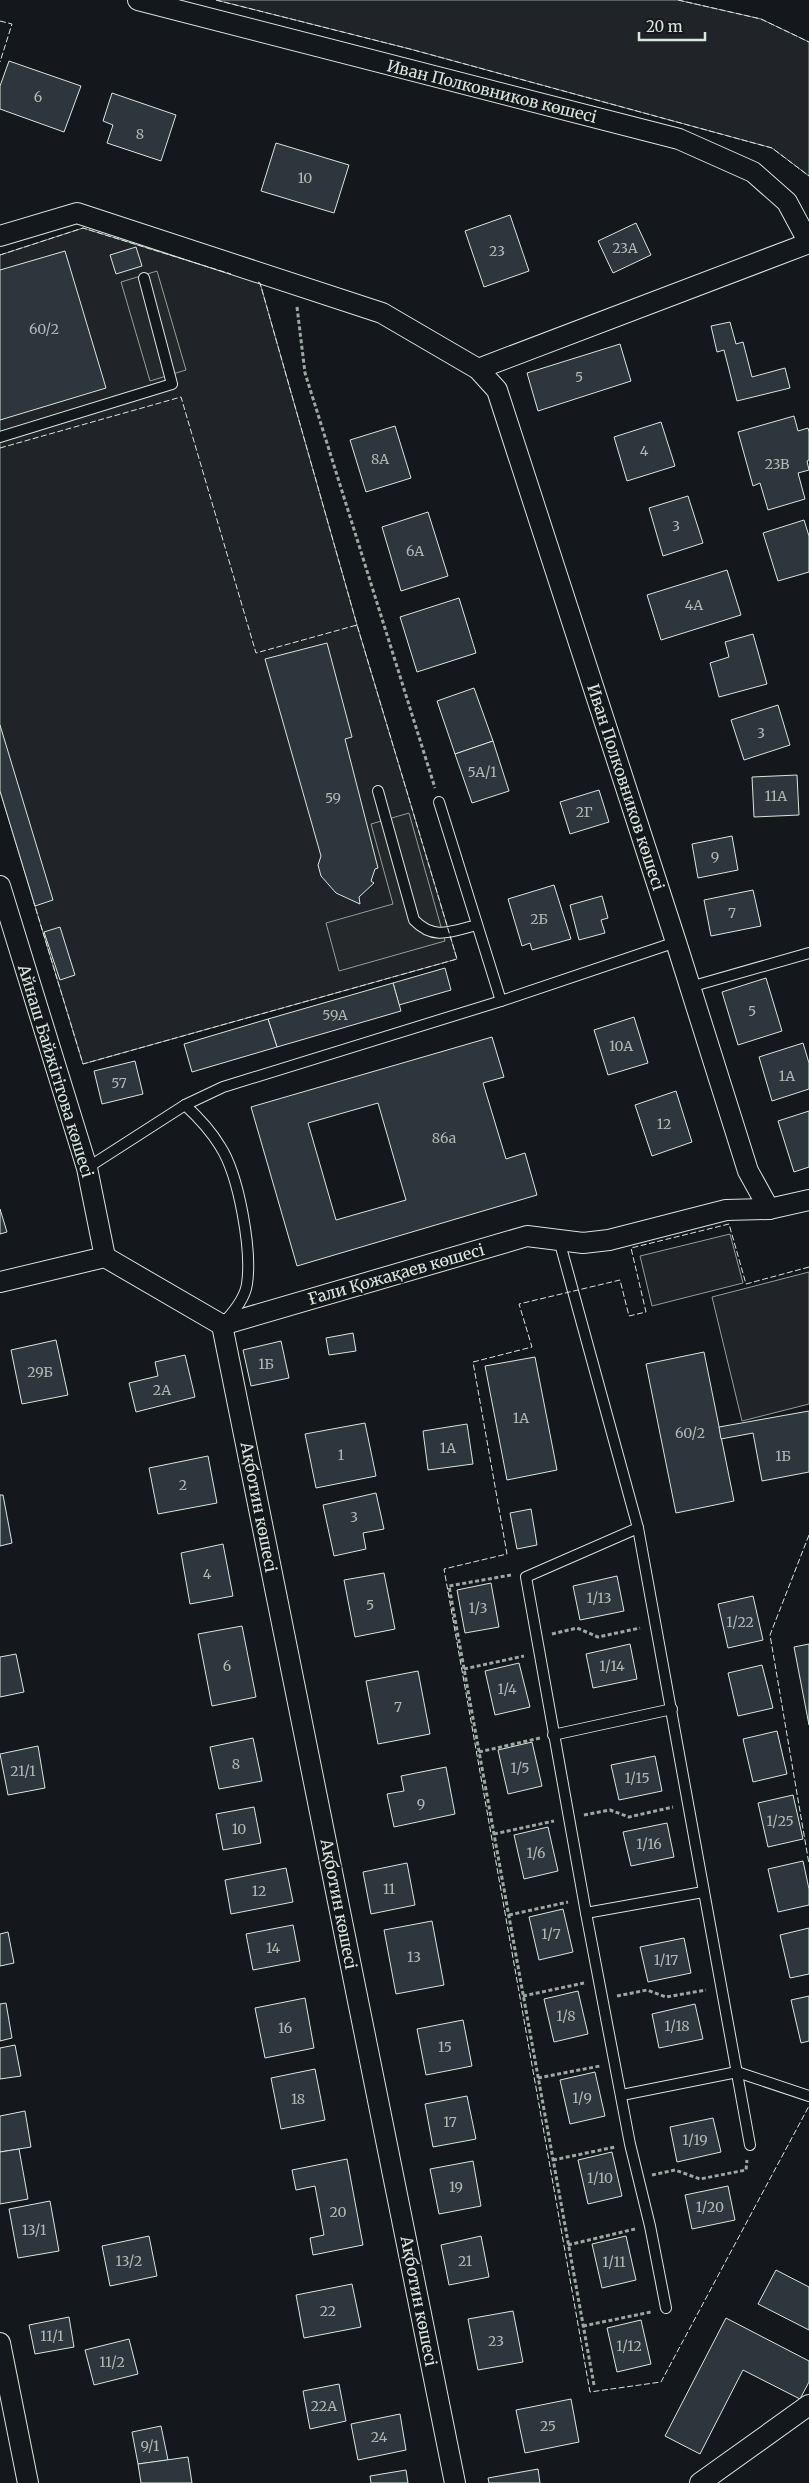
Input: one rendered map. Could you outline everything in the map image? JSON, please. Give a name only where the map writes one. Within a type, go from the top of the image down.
[{"type":"street","name":"Иван Полковников көшесі","points":[[138,0],[679,139],[753,172],[787,202],[809,243],[478,369]]},
{"type":"street","name":"Иван Полковников көшесі","points":[[0,236],[77,213],[382,313],[478,369],[497,390],[676,942],[748,1171],[769,1208]]},
{"type":"street","name":"Айнаш Байжігітова көшесі","points":[[0,886],[87,1168],[104,1258]]},
{"type":"street","name":"Ғали Қожақаев көшесі","points":[[222,1325],[527,1236],[583,1243],[609,1240],[726,1210],[769,1208],[809,1200]]},
{"type":"street","points":[[0,1282],[104,1258],[222,1325]]},
{"type":"street","name":"Ақботин көшесі","points":[[222,1325],[455,2483]]},
{"type":"street","points":[[0,2343],[28,2483]]},
{"type":"street","points":[[700,2483],[809,2405]]},
{"type":"lane","points":[[0,437],[172,384],[144,278]]},
{"type":"lane","points":[[378,791],[414,920],[423,930],[437,934],[477,926]]},
{"type":"lane","points":[[439,802],[501,1001]]},
{"type":"lane","points":[[87,1168],[185,1105],[223,1087],[501,1001],[676,942]]},
{"type":"lane","points":[[690,986],[809,953]]},
{"type":"lane","points":[[185,1105],[221,1147],[240,1197],[248,1250],[247,1286],[238,1307],[222,1325]]},
{"type":"lane","points":[[559,1240],[638,1528],[750,2145]]},
{"type":"lane","points":[[638,1528],[526,1578],[583,1899],[616,2063],[630,2144],[650,2226],[666,2308]]},
{"type":"lane","points":[[553,1735],[672,1710]]},
{"type":"lane","points":[[586,1913],[703,1892]]},
{"type":"lane","points":[[622,2095],[737,2072],[808,2096]]},
{"type":"path","points":[[295,284],[305,373],[439,802]]},
{"type":"path","points":[[526,1578],[512,1575],[449,1586],[594,2385]]},
{"type":"path","points":[[536,1637],[576,1628],[598,1637],[656,1625]]},
{"type":"path","points":[[464,1669],[539,1653]]},
{"type":"path","points":[[479,1752],[553,1735]]},
{"type":"path","points":[[494,1834],[610,1810],[629,1818],[688,1804]]},
{"type":"path","points":[[509,1915],[583,1899]]},
{"type":"path","points":[[523,1996],[599,1980]]},
{"type":"path","points":[[603,1998],[648,1990],[666,1998],[721,1987]]},
{"type":"path","points":[[538,2078],[616,2063]]},
{"type":"path","points":[[553,2160],[630,2144]]},
{"type":"path","points":[[639,2178],[675,2170],[700,2179],[746,2170],[750,2145]]},
{"type":"path","points":[[568,2245],[650,2226]]},
{"type":"path","points":[[583,2326],[666,2308]]},
{"type":"shaded area","points":[[216,0],[678,0],[761,19],[809,42],[809,176],[772,148],[410,49]]},
{"type":"shaded area","points":[[83,228],[260,283],[357,625],[457,959],[83,1064],[0,791],[0,255]]},
{"type":"shaded area","points":[[157,271],[186,370],[150,381],[121,282]]},
{"type":"shaded area","points":[[409,813],[445,941],[339,971],[326,923],[393,904],[371,824]]},
{"type":"shaded area","points":[[730,1234],[743,1283],[652,1306],[640,1256]]},
{"type":"shaded area","points":[[809,1272],[809,1404],[742,1421],[712,1297]]},
{"type":"building","points":[[9,61],[81,86],[64,132],[0,109],[0,86]]},
{"type":"building","points":[[112,93],[176,115],[161,161],[107,143],[113,125],[103,121]]},
{"type":"building","points":[[276,143],[349,165],[334,213],[261,191]]},
{"type":"building","points":[[510,215],[529,271],[484,287],[465,231]]},
{"type":"building","points":[[636,223],[651,255],[613,273],[598,241]]},
{"type":"building","points":[[136,247],[142,266],[116,274],[110,255]]},
{"type":"building","points":[[65,251],[106,388],[0,420],[0,270]]},
{"type":"building","points":[[730,322],[736,344],[743,342],[752,377],[785,368],[790,388],[737,401],[724,350],[717,352],[711,326]]},
{"type":"building","points":[[620,344],[631,381],[538,411],[527,373]]},
{"type":"building","points":[[794,416],[798,431],[808,428],[809,432],[809,460],[807,461],[809,470],[798,473],[805,499],[768,510],[760,483],[753,486],[738,432]]},
{"type":"building","points":[[661,422],[675,466],[627,481],[614,437]]},
{"type":"building","points":[[395,426],[411,478],[366,492],[350,440]]},
{"type":"building","points":[[688,496],[703,543],[663,556],[649,508]]},
{"type":"building","points":[[428,512],[448,576],[401,591],[382,527]]},
{"type":"building","points":[[804,520],[809,536],[809,572],[778,581],[763,533]]},
{"type":"building","points":[[727,570],[741,615],[661,640],[647,595]]},
{"type":"building","points":[[459,598],[476,653],[417,672],[400,617]]},
{"type":"building","points":[[753,634],[767,684],[719,697],[710,663],[729,657],[725,642]]},
{"type":"building","points":[[327,643],[352,737],[345,739],[378,868],[375,869],[371,881],[374,883],[359,897],[360,904],[336,893],[321,876],[318,865],[321,856],[265,659]]},
{"type":"building","points":[[474,688],[493,741],[455,754],[437,701]]},
{"type":"building","points":[[778,705],[790,745],[744,760],[731,720]]},
{"type":"building","points":[[0,725],[53,900],[35,906],[0,791]]},
{"type":"building","points":[[493,741],[509,791],[472,803],[455,754]]},
{"type":"building","points":[[797,775],[799,815],[754,817],[752,777]]},
{"type":"building","points":[[599,790],[609,822],[570,834],[560,802]]},
{"type":"building","points":[[732,836],[738,870],[698,878],[692,844]]},
{"type":"building","points":[[554,885],[571,939],[532,950],[530,943],[522,946],[508,899]]},
{"type":"building","points":[[753,890],[761,926],[711,936],[704,900]]},
{"type":"building","points":[[602,896],[608,918],[601,920],[605,933],[579,940],[570,905]]},
{"type":"building","points":[[60,927],[75,975],[60,980],[44,932]]},
{"type":"building","points":[[445,968],[451,990],[399,1005],[393,983]]},
{"type":"building","points":[[766,978],[782,1031],[738,1045],[722,992]]},
{"type":"building","points":[[393,983],[401,1011],[277,1047],[268,1019]]},
{"type":"building","points":[[634,1017],[648,1063],[608,1075],[594,1030]]},
{"type":"building","points":[[268,1019],[277,1047],[192,1072],[184,1044]]},
{"type":"building","points":[[492,1037],[504,1077],[483,1083],[506,1159],[525,1153],[537,1195],[297,1266],[251,1107]],"holes":[[[378,1103],[406,1200],[336,1220],[308,1123]]]},
{"type":"building","points":[[803,1043],[809,1063],[809,1089],[772,1101],[759,1057]]},
{"type":"building","points":[[135,1061],[143,1094],[102,1104],[94,1071]]},
{"type":"building","points":[[676,1091],[692,1142],[652,1156],[635,1105]]},
{"type":"building","points":[[809,1111],[809,1167],[794,1172],[778,1121]]},
{"type":"building","points":[[0,1209],[7,1232],[0,1234]]},
{"type":"building","points":[[353,1333],[356,1351],[329,1355],[326,1338]]},
{"type":"building","points":[[56,1340],[68,1395],[22,1404],[11,1350]]},
{"type":"building","points":[[281,1341],[289,1378],[251,1386],[243,1350]]},
{"type":"building","points":[[704,1352],[734,1501],[676,1513],[646,1364]]},
{"type":"building","points":[[185,1355],[195,1397],[136,1412],[129,1383],[158,1376],[155,1362]]},
{"type":"building","points":[[535,1357],[557,1470],[507,1480],[485,1366]]},
{"type":"building","points":[[809,1411],[809,1472],[762,1481],[753,1433],[721,1439],[719,1427]]},
{"type":"building","points":[[365,1423],[376,1476],[316,1488],[305,1434]]},
{"type":"building","points":[[467,1424],[473,1464],[428,1470],[423,1431]]},
{"type":"building","points":[[208,1456],[217,1503],[158,1514],[149,1468]]},
{"type":"building","points":[[376,1493],[384,1529],[363,1533],[366,1549],[334,1556],[323,1505]]},
{"type":"building","points":[[0,1495],[3,1495],[12,1543],[0,1546]]},
{"type":"building","points":[[531,1509],[537,1545],[517,1549],[510,1513]]},
{"type":"building","points":[[223,1544],[233,1596],[190,1604],[181,1553]]},
{"type":"building","points":[[384,1573],[395,1629],[355,1637],[344,1580]]},
{"type":"building","points":[[617,1576],[624,1611],[580,1620],[573,1586]]},
{"type":"building","points":[[491,1583],[499,1627],[465,1633],[457,1590]]},
{"type":"building","points":[[753,1596],[763,1640],[728,1648],[718,1604]]},
{"type":"building","points":[[242,1626],[256,1697],[212,1706],[198,1634]]},
{"type":"building","points":[[630,1644],[637,1679],[593,1688],[586,1654]]},
{"type":"building","points":[[809,1644],[809,1725],[794,1647]]},
{"type":"building","points":[[16,1654],[24,1692],[0,1697],[0,1657]]},
{"type":"building","points":[[519,1663],[530,1707],[495,1715],[485,1671]]},
{"type":"building","points":[[762,1665],[773,1708],[738,1716],[728,1673]]},
{"type":"building","points":[[418,1671],[430,1734],[378,1744],[366,1681]]},
{"type":"building","points":[[777,1731],[787,1774],[753,1782],[743,1739]]},
{"type":"building","points":[[253,1738],[262,1781],[219,1789],[210,1747]]},
{"type":"building","points":[[532,1742],[542,1786],[508,1794],[498,1750]]},
{"type":"building","points":[[38,1746],[45,1788],[8,1795],[0,1754]]},
{"type":"building","points":[[655,1756],[662,1791],[619,1800],[611,1765]]},
{"type":"building","points":[[446,1767],[455,1814],[394,1827],[387,1794],[404,1791],[401,1776]]},
{"type":"building","points":[[793,1795],[803,1839],[768,1847],[758,1803]]},
{"type":"building","points":[[254,1807],[261,1843],[223,1850],[216,1814]]},
{"type":"building","points":[[667,1823],[674,1857],[631,1866],[623,1832]]},
{"type":"building","points":[[548,1827],[558,1871],[524,1879],[514,1835]]},
{"type":"building","points":[[803,1861],[809,1889],[809,1905],[778,1912],[768,1869]]},
{"type":"building","points":[[407,1863],[415,1905],[371,1914],[363,1872]]},
{"type":"building","points":[[286,1868],[293,1902],[231,1914],[225,1880]]},
{"type":"building","points":[[563,1909],[573,1952],[539,1960],[529,1917]]},
{"type":"building","points":[[432,1921],[444,1985],[396,1994],[384,1930]]},
{"type":"building","points":[[293,1925],[300,1961],[253,1970],[246,1934]]},
{"type":"building","points":[[809,1928],[809,1974],[790,1978],[780,1935]]},
{"type":"building","points":[[8,1932],[14,1963],[0,1966],[0,1934]]},
{"type":"building","points":[[684,1938],[691,1973],[648,1982],[640,1947]]},
{"type":"building","points":[[578,1991],[588,2034],[554,2042],[544,1999]]},
{"type":"building","points":[[809,1996],[809,2041],[801,2043],[791,2000]]},
{"type":"building","points":[[305,1998],[314,2048],[265,2058],[255,2008]]},
{"type":"building","points":[[6,2003],[12,2038],[0,2041],[0,2004]]},
{"type":"building","points":[[695,2004],[703,2039],[659,2048],[652,2014]]},
{"type":"building","points":[[463,2020],[472,2066],[426,2075],[417,2029]]},
{"type":"building","points":[[15,2045],[21,2076],[0,2079],[0,2048]]},
{"type":"building","points":[[315,2069],[325,2120],[281,2129],[271,2078]]},
{"type":"building","points":[[595,2072],[605,2116],[570,2124],[560,2080]]},
{"type":"building","points":[[467,2096],[476,2139],[433,2147],[425,2104]]},
{"type":"building","points":[[25,2111],[31,2147],[0,2152],[0,2116]]},
{"type":"building","points":[[713,2118],[721,2152],[677,2162],[670,2127]]},
{"type":"building","points":[[19,2149],[28,2199],[0,2204],[0,2152]]},
{"type":"building","points":[[612,2152],[622,2196],[588,2204],[578,2160]]},
{"type":"building","points":[[347,2159],[363,2245],[313,2255],[310,2238],[324,2235],[315,2186],[296,2190],[292,2170]]},
{"type":"building","points":[[473,2161],[481,2206],[439,2214],[430,2169]]},
{"type":"building","points":[[728,2186],[735,2220],[692,2229],[685,2195]]},
{"type":"building","points":[[50,2201],[59,2251],[18,2258],[9,2209]]},
{"type":"building","points":[[149,2236],[157,2276],[110,2286],[102,2246]]},
{"type":"building","points":[[481,2236],[489,2277],[449,2285],[441,2245]]},
{"type":"building","points":[[626,2236],[636,2280],[602,2288],[592,2244]]},
{"type":"building","points":[[776,2270],[809,2287],[809,2330],[758,2304]]},
{"type":"building","points":[[352,2284],[361,2327],[304,2338],[296,2295]]},
{"type":"building","points":[[513,2311],[523,2362],[478,2370],[468,2319]]},
{"type":"building","points":[[69,2317],[74,2347],[35,2354],[29,2325]]},
{"type":"building","points":[[726,2318],[809,2361],[809,2382],[800,2399],[743,2370],[700,2454],[665,2436]]},
{"type":"building","points":[[641,2320],[651,2364],[617,2372],[607,2328]]},
{"type":"building","points":[[129,2339],[138,2374],[94,2385],[85,2350]]},
{"type":"building","points":[[339,2384],[346,2421],[310,2429],[303,2391]]},
{"type":"building","points":[[571,2399],[579,2442],[525,2453],[516,2410]]},
{"type":"building","points":[[400,2414],[406,2450],[358,2460],[351,2424]]},
{"type":"building","points":[[161,2426],[168,2460],[138,2464],[132,2432]]},
{"type":"building","points":[[188,2457],[192,2483],[141,2483],[138,2464]]},
{"type":"building","points":[[538,2469],[540,2483],[489,2483],[488,2478]]},
{"type":"building","points":[[406,2470],[408,2483],[371,2483],[370,2476]]},
{"type":"fence","points":[[216,0],[410,49],[772,148],[809,176]]},
{"type":"fence","points":[[678,0],[761,19],[809,42]]},
{"type":"fence","points":[[0,21],[12,24],[0,62]]},
{"type":"fence","points":[[0,255],[83,228],[231,274]]},
{"type":"fence","points":[[258,282],[260,283],[357,625],[355,626]]},
{"type":"fence","points":[[0,448],[181,397],[256,653],[357,625],[457,959],[83,1064],[34,903]]},
{"type":"fence","points":[[809,1267],[746,1284],[729,1224],[631,1248],[646,1312],[629,1316],[620,1280],[519,1304],[532,1347],[473,1362],[507,1554],[444,1569],[590,2392],[661,2382],[809,2106]]},
{"type":"fence","points":[[809,1535],[770,1635],[809,1864]]}]
